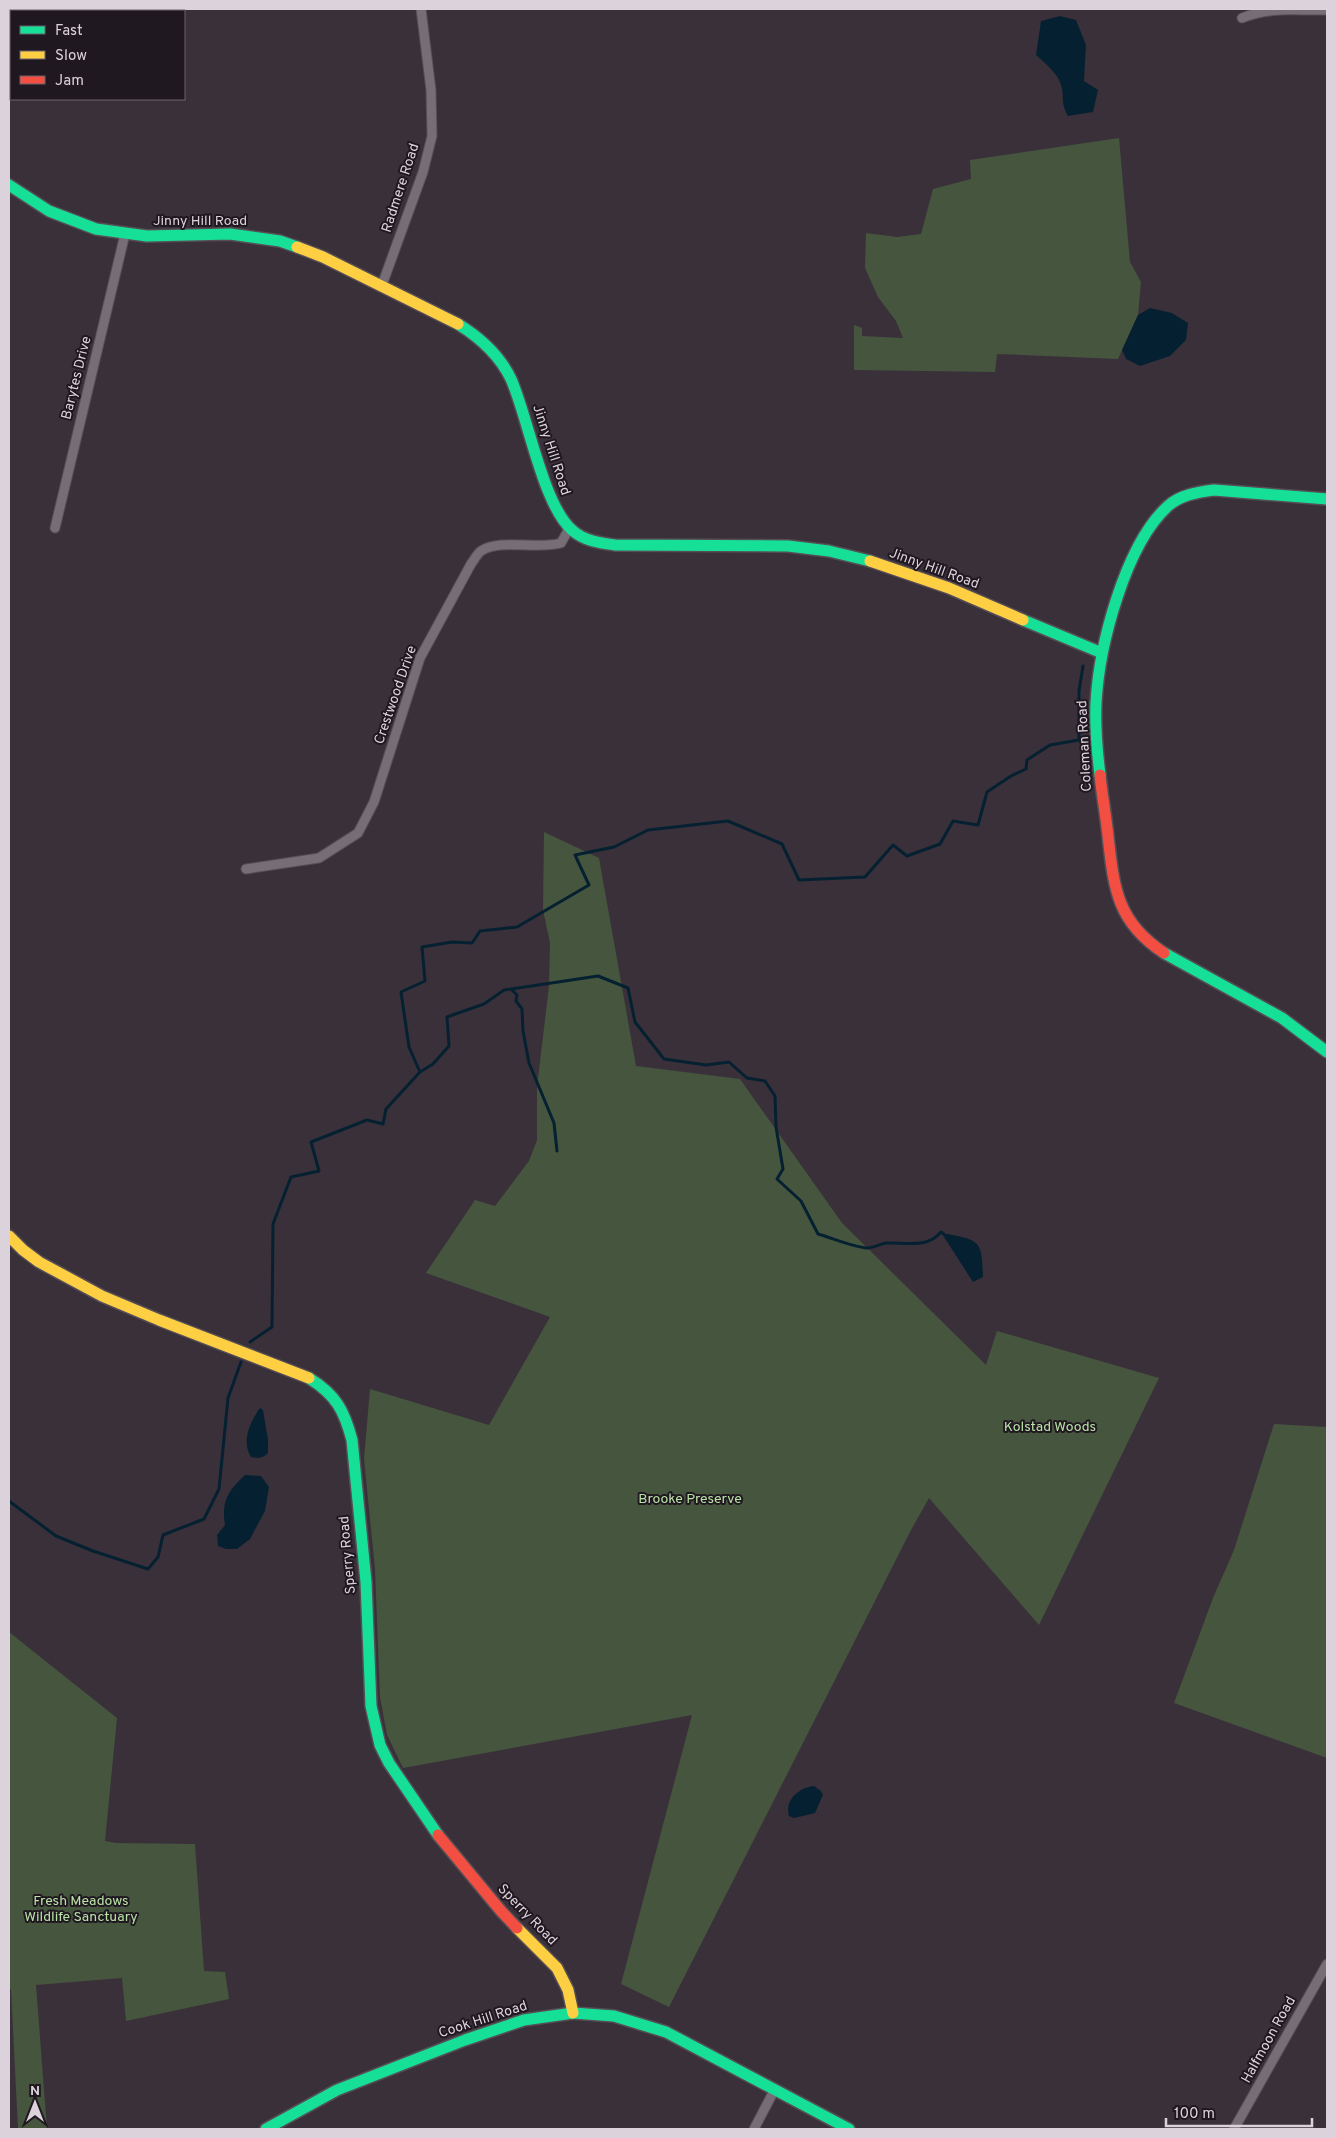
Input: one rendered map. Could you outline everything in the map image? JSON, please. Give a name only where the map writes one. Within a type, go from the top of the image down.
[{"type":"street","name":"Radmere Road","points":[[382,284],[424,172],[432,136],[431,90],[421,9]]},
{"type":"street","points":[[1242,18],[1263,10],[1273,9],[1327,10]]},
{"type":"street","name":"Jinny Hill Road","points":[[9,185],[49,211],[72,221],[96,228],[125,234],[169,236],[230,234],[255,236],[300,248],[382,284],[468,330],[490,349],[499,360],[516,389],[550,499],[558,515],[569,528],[586,540],[604,543],[787,546],[842,554],[924,579],[1102,653]]},
{"type":"street","name":"Barytes Drive","points":[[55,528],[125,234]]},
{"type":"street","name":"Coleman Road","points":[[1327,499],[1214,490],[1195,492],[1169,505],[1147,529],[1122,589],[1102,653],[1096,704],[1098,752],[1113,873],[1120,903],[1126,916],[1145,939],[1165,954],[1291,1025],[1327,1052]]},
{"type":"street","name":"Crestwood Drive","points":[[246,869],[319,858],[358,833],[374,802],[420,658],[471,564],[480,552],[498,545],[551,546],[561,543],[569,528]]},
{"type":"street","name":"Sperry Road","points":[[9,1236],[24,1251],[43,1265],[92,1291],[135,1311],[305,1375],[325,1387],[334,1396],[347,1419],[352,1440],[366,1582],[371,1706],[380,1744],[389,1763],[447,1847],[501,1911],[557,1968],[568,1990],[573,2014]]},
{"type":"street","name":"Halfmoon Road","points":[[1234,2129],[1327,1964]]},
{"type":"street","name":"Cook Hill Road","points":[[266,2129],[337,2090],[465,2040],[524,2020],[573,2014],[614,2016],[651,2026],[687,2042],[850,2129]]},
{"type":"street","points":[[754,2129],[775,2089]]},
{"type":"green space","points":[[1119,138],[1130,262],[1141,282],[1138,315],[1118,359],[997,354],[995,372],[854,370],[854,325],[862,328],[862,336],[903,338],[896,321],[878,297],[865,268],[866,233],[897,237],[921,234],[933,189],[971,179],[970,160]]},
{"type":"green space","name":"Brooke Preserve","points":[[544,832],[599,858],[636,1066],[740,1079],[842,1223],[986,1365],[997,1331],[1159,1378],[1039,1625],[929,1498],[669,2007],[621,1984],[692,1715],[403,1768],[387,1735],[380,1697],[375,1569],[364,1459],[370,1389],[489,1425],[550,1317],[426,1273],[475,1200],[495,1206],[529,1161],[537,1140],[537,1087],[549,986],[550,943],[543,910]]},
{"type":"green space","points":[[1274,1424],[1327,1427],[1327,1758],[1174,1703],[1213,1598],[1234,1550]]},
{"type":"green space","name":"Fresh Meadows Wildlife Sanctuary","points":[[9,1632],[117,1718],[105,1841],[116,1843],[195,1844],[204,1971],[225,1972],[229,1999],[126,2021],[122,1978],[36,1985],[47,2129],[18,2129],[11,1989],[9,1989]]},
{"type":"water","points":[[1060,16],[1076,20],[1086,45],[1084,81],[1098,90],[1093,112],[1068,116],[1064,105],[1061,84],[1052,70],[1036,55],[1041,21]]},
{"type":"water","points":[[1150,308],[1172,313],[1188,323],[1186,340],[1170,356],[1140,366],[1126,359],[1122,350],[1138,315]]},
{"type":"water","points":[[947,1234],[967,1238],[977,1245],[982,1256],[983,1277],[973,1282],[944,1237]]},
{"type":"water","points":[[260,1408],[263,1410],[268,1440],[268,1453],[256,1458],[251,1457],[248,1451],[247,1438],[250,1425]]},
{"type":"water","points":[[245,1475],[261,1476],[269,1487],[265,1511],[250,1539],[237,1549],[226,1549],[218,1546],[217,1535],[225,1525],[225,1503],[234,1486]]},
{"type":"water","points":[[814,1786],[823,1795],[815,1813],[794,1818],[789,1816],[789,1805],[794,1795],[803,1789]]},
{"type":"waterway","points":[[250,1342],[272,1327],[273,1224],[291,1177],[319,1171],[311,1142],[367,1120],[383,1124],[386,1109],[420,1072],[409,1047],[401,992],[425,981],[422,947],[452,942],[472,943],[480,931],[517,927],[589,885],[575,855],[614,847],[648,830],[728,821],[782,844],[799,880],[865,877],[893,845],[907,856],[940,844],[953,821],[978,825],[987,792],[1011,776],[1026,769],[1027,760],[1050,745],[1079,740],[1079,691],[1083,666]]},
{"type":"waterway","points":[[420,1072],[433,1064],[449,1046],[447,1017],[484,1004],[504,990],[598,976],[628,988],[635,1022],[664,1059],[706,1065],[729,1062],[747,1078],[765,1081],[775,1096],[776,1127],[783,1169],[777,1179],[801,1201],[818,1234],[867,1248],[886,1243],[922,1243],[929,1241],[941,1232],[946,1236]]},
{"type":"waterway","points":[[511,989],[517,995],[516,1001],[522,1009],[523,1031],[529,1063],[554,1123],[557,1151]]},
{"type":"waterway","points":[[9,1501],[56,1536],[93,1551],[148,1569],[158,1557],[163,1535],[204,1519],[219,1489],[228,1398],[241,1362]]},
{"type":"traffic: fast","points":[[9,185],[49,211],[96,229],[147,236],[230,234],[280,241],[297,247]]},
{"type":"traffic: fast","points":[[458,324],[488,348],[501,363],[511,379],[544,481],[562,518],[572,530],[582,537],[615,545],[788,546],[829,551],[870,561]]},
{"type":"traffic: fast","points":[[1100,775],[1096,739],[1096,703],[1102,654],[1117,598],[1127,570],[1139,545],[1153,523],[1168,506],[1178,499],[1214,490],[1327,499]]},
{"type":"traffic: fast","points":[[1023,620],[1102,653]]},
{"type":"traffic: fast","points":[[1164,953],[1282,1018],[1327,1052]]},
{"type":"traffic: fast","points":[[309,1378],[326,1391],[338,1404],[346,1420],[352,1440],[366,1582],[371,1706],[380,1745],[389,1763],[438,1835]]},
{"type":"traffic: fast","points":[[266,2129],[337,2090],[465,2040],[524,2020],[573,2013],[614,2016],[666,2032],[849,2129]]},
{"type":"traffic: slow","points":[[297,247],[323,257],[458,324]]},
{"type":"traffic: slow","points":[[870,561],[949,588],[1023,620]]},
{"type":"traffic: slow","points":[[9,1236],[39,1262],[102,1296],[309,1378]]},
{"type":"traffic: slow","points":[[517,1928],[557,1968],[568,1990],[573,2013]]},
{"type":"traffic: jam","points":[[1100,775],[1113,872],[1121,903],[1136,929],[1164,953]]},
{"type":"traffic: jam","points":[[438,1835],[517,1928]]},
{"type":"park label","name":"Kolstad Woods","points":[[1050,1427]]}]
